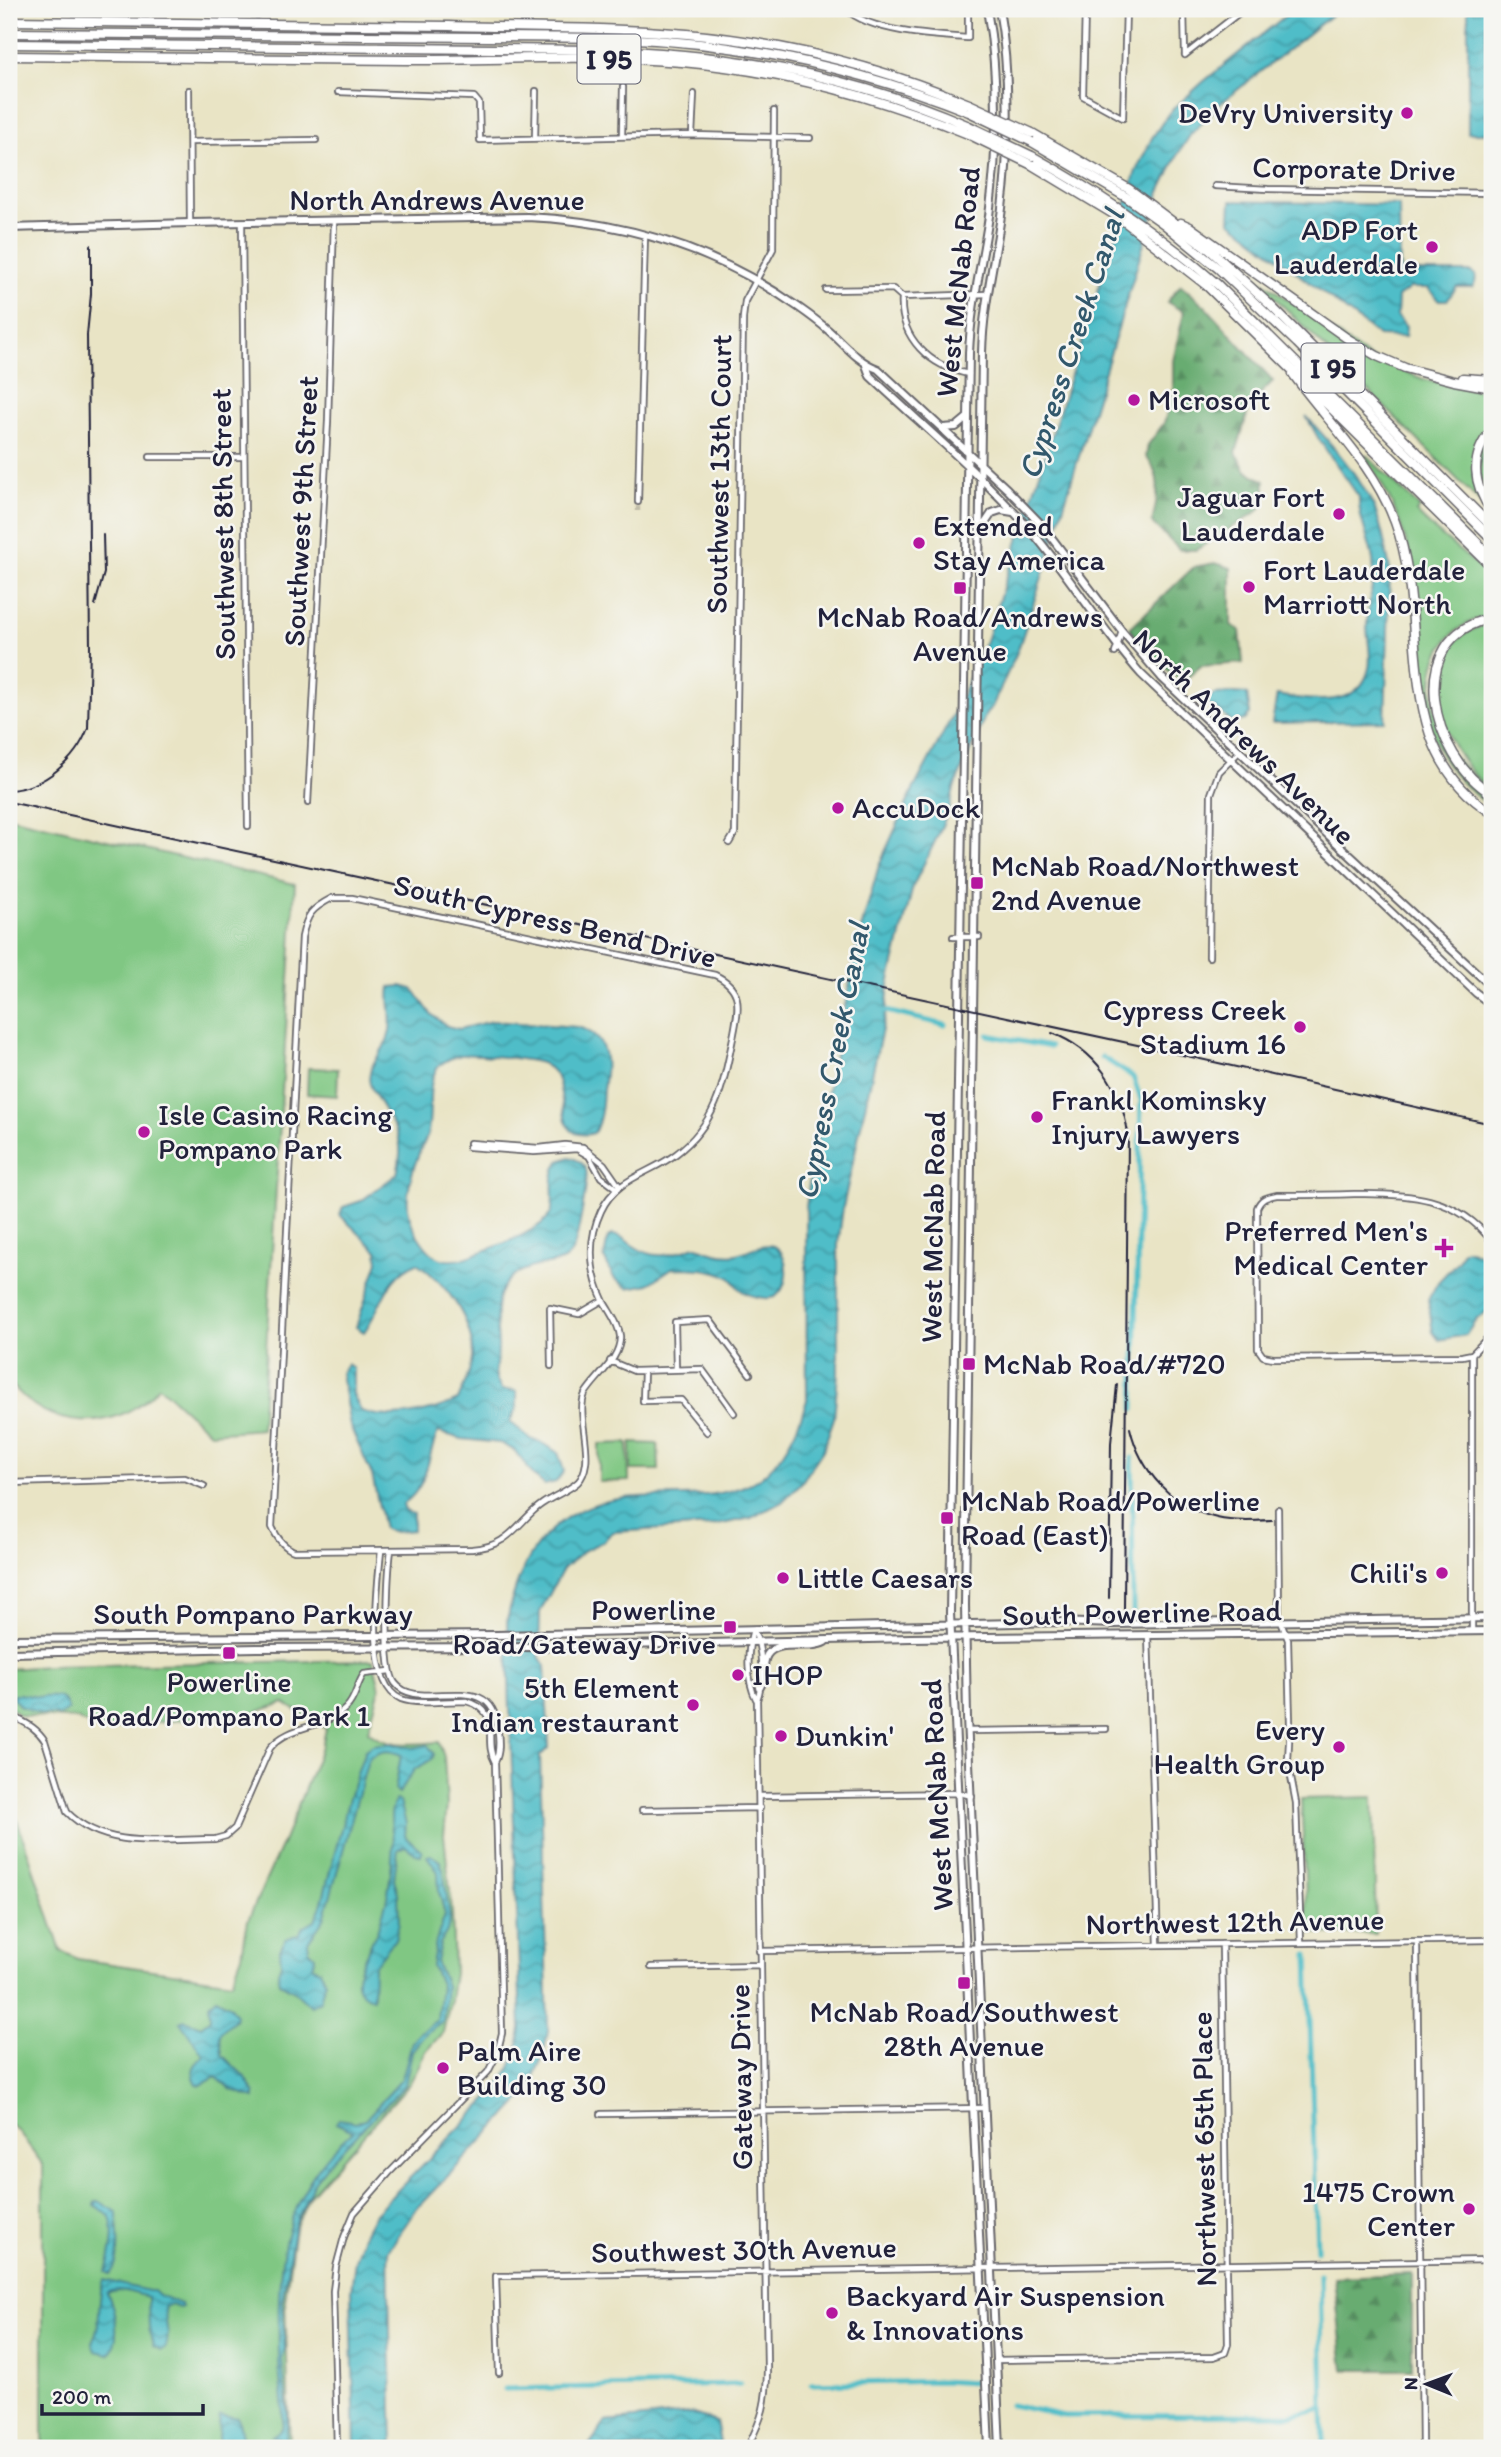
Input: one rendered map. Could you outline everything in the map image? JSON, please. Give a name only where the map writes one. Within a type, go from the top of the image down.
[{"type":"highway","name":"I 95","points":[[9,21],[608,30],[708,36],[778,46],[847,62],[914,82],[1032,137],[1115,185],[1210,250],[1255,290],[1492,527]]},
{"type":"highway","points":[[159,34],[232,23]]},
{"type":"highway","points":[[9,33],[616,38],[689,42],[769,53],[827,65],[969,108]]},
{"type":"highway","points":[[9,44],[673,53],[808,74],[901,100],[969,130]]},
{"type":"highway","name":"I 95","points":[[9,54],[682,62],[760,72],[816,84],[969,130],[1032,160],[1109,206],[1159,241],[1276,352],[1492,567]]},
{"type":"highway","points":[[1165,220],[1190,227],[1369,352],[1405,368],[1446,378],[1492,380]]},
{"type":"highway","points":[[1165,220],[1258,305],[1492,539]]},
{"type":"highway","points":[[1159,241],[1205,273],[1261,325],[1492,557]]},
{"type":"highway","points":[[1276,352],[1304,390],[1354,448],[1388,506],[1402,542],[1409,572],[1420,695],[1428,734],[1435,752],[1452,777],[1472,798],[1492,813]]},
{"type":"highway","points":[[1446,378],[1454,382],[1492,388]]},
{"type":"highway","points":[[1492,430],[1480,448],[1475,473],[1480,491],[1492,512]]},
{"type":"highway","points":[[1492,618],[1470,626],[1448,645],[1435,671],[1434,692],[1440,725],[1449,746],[1472,778],[1492,794]]},
{"type":"main road","name":"West McNab Road","points":[[987,9],[994,74],[993,172],[988,220],[974,294],[968,417],[965,680],[957,937],[959,1053],[951,1623],[989,2448]]},
{"type":"main road","name":"West McNab Road","points":[[999,9],[1006,70],[1005,177],[1000,226],[986,294],[982,332],[965,1638],[1000,2448]]},
{"type":"main road","name":"North Andrews Avenue","points":[[9,228],[527,217],[564,219],[603,224],[683,246],[756,280],[824,327],[866,365],[878,369],[1026,507],[1058,544],[1122,631],[1163,678],[1492,987]]},
{"type":"main road","name":"North Andrews Avenue","points":[[866,365],[870,376],[968,464],[1021,520],[1053,559],[1116,650],[1476,993],[1492,1005]]},
{"type":"main road","points":[[942,428],[956,427],[968,417]]},
{"type":"main road","points":[[979,532],[992,513],[1001,510],[1013,512]]},
{"type":"main road","points":[[965,625],[978,625]]},
{"type":"main road","points":[[959,1053],[971,1053]]},
{"type":"main road","name":"South Powerline Road","points":[[541,1634],[951,1623],[1114,1624],[1492,1618]]},
{"type":"main road","name":"South Powerline Road","points":[[541,1647],[828,1640],[1492,1631]]},
{"type":"main road","name":"South Pompano Parkway","points":[[9,1639],[541,1634]]},
{"type":"main road","points":[[761,1687],[764,1682],[764,1662],[771,1651],[780,1647],[818,1646],[828,1640]]},
{"type":"main road","name":"South Pompano Parkway","points":[[9,1653],[541,1647]]},
{"type":"street","points":[[846,9],[862,18],[916,35],[968,38],[968,9]]},
{"type":"street","points":[[1085,9],[1083,96],[1123,118],[1126,9]]},
{"type":"street","points":[[1184,9],[1185,55],[1244,9]]},
{"type":"street","points":[[622,136],[623,87]]},
{"type":"street","points":[[189,90],[190,223]]},
{"type":"street","points":[[535,138],[536,91]]},
{"type":"street","points":[[338,92],[470,95],[479,103],[480,140],[692,135],[810,138]]},
{"type":"street","points":[[692,135],[694,94]]},
{"type":"street","name":"Southwest 13th Court","points":[[729,843],[734,833],[735,821],[743,318],[745,301],[770,259],[775,240],[774,111]]},
{"type":"street","points":[[190,142],[316,140]]},
{"type":"street","name":"Corporate Drive","points":[[1215,187],[1492,192]]},
{"type":"street","name":"Southwest 9th Street","points":[[308,803],[328,421],[334,221]]},
{"type":"street","name":"Southwest 8th Street","points":[[242,223],[248,826]]},
{"type":"street","points":[[638,502],[645,234]]},
{"type":"street","points":[[826,290],[893,289],[902,297],[986,294]]},
{"type":"street","points":[[902,297],[903,324],[907,333],[930,358],[952,371],[969,374]]},
{"type":"street","points":[[150,457],[243,457]]},
{"type":"street","points":[[1116,650],[1122,631]]},
{"type":"street","points":[[1209,957],[1211,794],[1219,772],[1240,751]]},
{"type":"street","name":"South Cypress Bend Drive","points":[[332,898],[352,898],[702,972],[726,980],[734,989],[738,1014],[716,1106],[705,1124],[676,1155],[634,1176],[619,1189],[604,1204],[592,1239],[593,1271],[603,1300],[620,1333],[616,1353],[584,1396],[582,1406],[586,1462],[584,1472],[574,1485],[539,1506],[504,1539],[488,1547],[294,1551],[285,1546],[276,1537],[272,1527],[302,937],[306,919],[316,907],[332,898]]},
{"type":"street","points":[[957,937],[976,937]]},
{"type":"street","points":[[469,1145],[583,1147],[604,1164],[619,1189],[601,1177],[589,1156],[577,1149],[534,1152],[469,1145]]},
{"type":"street","points":[[1492,1242],[1480,1227],[1448,1205],[1418,1196],[1277,1195],[1260,1201],[1257,1208],[1258,1349],[1263,1356],[1472,1354],[1492,1334]]},
{"type":"street","points":[[551,1366],[550,1308],[579,1314],[603,1300]]},
{"type":"street","points":[[676,1369],[675,1322],[710,1320],[750,1374]]},
{"type":"street","points":[[1472,1354],[1472,1631]]},
{"type":"street","points":[[610,1361],[634,1371],[702,1369],[734,1413]]},
{"type":"street","points":[[644,1371],[643,1401],[681,1400],[707,1432]]},
{"type":"street","points":[[9,1483],[184,1478],[204,1486]]},
{"type":"street","points":[[1278,1509],[1279,1616],[1288,1640],[1288,1761],[1296,1804],[1301,1942]]},
{"type":"street","points":[[337,2448],[332,2291],[344,2237],[354,2213],[389,2173],[488,2072],[500,2045],[502,2033],[495,1762],[491,1755],[490,1724],[482,1709],[466,1701],[408,1701],[399,1698],[386,1685],[380,1671],[378,1649],[378,1584],[382,1550]]},
{"type":"street","points":[[391,1550],[388,1637],[390,1671],[394,1681],[401,1689],[410,1693],[469,1694],[479,1697],[491,1706],[498,1727],[498,1757],[495,1762]]},
{"type":"street","name":"Gateway Drive","points":[[753,1629],[750,1642],[751,1688],[757,1700]]},
{"type":"street","name":"Gateway Drive","points":[[747,2448],[762,2417],[766,2400],[757,1700],[761,1687],[759,1642],[753,1629]]},
{"type":"street","points":[[1148,1635],[1158,1945]]},
{"type":"street","points":[[212,1636],[212,1649]]},
{"type":"street","points":[[9,1714],[34,1727],[45,1741],[67,1812],[75,1820],[120,1839],[215,1839],[226,1836],[235,1828],[276,1740],[332,1717],[346,1708],[354,1698],[364,1674],[390,1671]]},
{"type":"street","points":[[968,1731],[1106,1729]]},
{"type":"street","points":[[760,1796],[960,1793],[973,1796]]},
{"type":"street","points":[[642,1810],[760,1808]]},
{"type":"street","name":"Northwest 12th Avenue","points":[[759,1951],[1492,1940]]},
{"type":"street","points":[[1417,1941],[1422,2448]]},
{"type":"street","name":"Northwest 65th Place","points":[[996,2360],[1214,2357],[1225,2353],[1228,2344],[1222,1944]]},
{"type":"street","points":[[651,1967],[760,1965]]},
{"type":"street","points":[[601,2113],[985,2108]]},
{"type":"street","name":"Southwest 30th Avenue","points":[[499,2373],[496,2276],[1492,2260]]},
{"type":"green space","points":[[1249,272],[1369,357],[1423,379],[1492,393],[1492,427],[1473,476],[1480,502]]},
{"type":"green space","points":[[1181,285],[1205,306],[1273,381],[1250,404],[1236,453],[1246,471],[1265,481],[1264,502],[1258,511],[1196,550],[1180,550],[1152,523],[1158,488],[1152,464],[1146,456],[1148,445],[1164,423],[1173,392],[1173,361],[1184,312],[1167,302]]},
{"type":"green space","points":[[1492,435],[1492,504],[1483,486],[1480,469],[1483,453]]},
{"type":"green space","points":[[1366,455],[1420,508],[1416,512],[1425,521],[1492,579],[1492,615],[1474,620],[1448,640],[1439,653],[1432,684],[1442,739],[1461,765],[1492,797],[1492,809],[1449,767],[1432,731],[1423,689],[1414,580],[1407,547],[1390,501]]},
{"type":"green space","points":[[1215,563],[1231,568],[1231,625],[1240,630],[1243,663],[1201,666],[1182,682],[1142,648],[1130,628],[1194,567]]},
{"type":"green space","points":[[1492,623],[1492,791],[1473,773],[1457,751],[1445,726],[1438,700],[1438,675],[1447,652],[1464,634]]},
{"type":"green space","name":"Isle Casino Racing Pompano Park","points":[[9,817],[295,884],[261,1429],[210,1433],[159,1386],[143,1402],[124,1413],[103,1420],[61,1418],[42,1410],[24,1397],[9,1380]]},
{"type":"green space","points":[[308,1068],[338,1069],[337,1096],[307,1094]]},
{"type":"green space","points":[[628,1443],[629,1481],[599,1482],[599,1444]]},
{"type":"green space","points":[[631,1443],[658,1444],[659,1470],[631,1470]]},
{"type":"green space","points":[[373,1660],[380,1688],[368,1731],[393,1742],[439,1742],[444,1757],[447,1805],[444,1835],[452,1911],[454,1973],[443,2032],[426,2051],[410,2083],[309,2196],[295,2228],[285,2300],[290,2448],[43,2448],[43,2165],[19,2132],[9,2123],[9,1796],[61,1951],[78,1959],[232,1982],[242,1955],[248,1920],[284,1840],[322,1746],[326,1729],[284,1703],[247,1715],[141,1723],[103,1732],[78,1719],[20,1715],[9,1706],[9,1669]]},
{"type":"green space","points":[[1373,1797],[1376,1934],[1308,1933],[1301,1799]]},
{"type":"green space","points":[[1412,2274],[1412,2370],[1344,2370],[1334,2277]]},
{"type":"water","points":[[1294,9],[1339,9],[1221,103],[1191,134],[1159,194],[1018,650],[992,707],[986,714],[954,788],[939,833],[913,886],[889,984],[886,1011],[843,1207],[838,1245],[838,1373],[834,1418],[823,1450],[801,1483],[782,1502],[751,1518],[712,1526],[613,1532],[602,1542],[585,1550],[563,1569],[540,1612],[539,1656],[545,1666],[549,1747],[540,1756],[548,2030],[543,2056],[525,2096],[416,2209],[388,2251],[393,2448],[355,2448],[351,2290],[362,2238],[375,2213],[490,2097],[509,2070],[517,2051],[521,2029],[507,1623],[520,1576],[543,1538],[559,1523],[578,1511],[625,1498],[717,1494],[747,1485],[769,1470],[778,1460],[798,1425],[807,1400],[806,1208],[810,1176],[860,933],[879,865],[913,790],[953,715],[986,641],[1136,171],[1152,138],[1169,113]]},
{"type":"water","points":[[1468,9],[1486,9],[1486,119],[1492,119],[1492,133],[1468,133]]},
{"type":"water","points":[[1231,201],[1399,205],[1400,272],[1472,272],[1476,275],[1475,283],[1472,287],[1457,287],[1447,300],[1438,300],[1428,288],[1410,288],[1398,297],[1397,316],[1406,327],[1405,337],[1379,336],[1230,221]]},
{"type":"water","points":[[1306,416],[1360,482],[1374,507],[1382,530],[1390,570],[1385,721],[1272,723],[1277,695],[1317,700],[1344,697],[1364,682],[1370,663],[1367,625],[1374,568],[1360,513],[1359,497]]},
{"type":"water","points":[[1215,694],[1247,694],[1250,714],[1245,720],[1233,722],[1202,700]]},
{"type":"water","points":[[390,987],[413,989],[431,1014],[447,1026],[459,1029],[492,1021],[578,1027],[601,1044],[605,1070],[601,1113],[596,1128],[594,1133],[581,1134],[573,1131],[567,1124],[558,1081],[554,1072],[541,1063],[461,1055],[446,1061],[435,1072],[431,1087],[429,1128],[410,1180],[408,1202],[417,1235],[437,1257],[446,1260],[462,1259],[539,1225],[552,1209],[553,1180],[559,1161],[570,1157],[582,1163],[586,1170],[582,1212],[571,1253],[561,1261],[517,1273],[502,1290],[497,1314],[496,1378],[502,1390],[517,1391],[517,1407],[510,1422],[531,1439],[558,1453],[564,1471],[556,1482],[545,1485],[535,1477],[514,1450],[500,1443],[462,1439],[438,1432],[418,1489],[403,1504],[405,1511],[413,1514],[413,1530],[395,1532],[384,1529],[372,1475],[350,1426],[341,1373],[347,1364],[353,1368],[353,1395],[361,1411],[397,1416],[435,1409],[458,1400],[472,1358],[472,1344],[464,1317],[448,1292],[417,1263],[398,1275],[391,1284],[364,1332],[356,1327],[378,1262],[377,1251],[340,1215],[343,1207],[361,1201],[397,1174],[399,1140],[370,1084],[369,1077],[389,1035]]},
{"type":"water","points":[[612,1235],[623,1238],[649,1254],[657,1255],[672,1254],[695,1246],[732,1255],[760,1246],[773,1246],[779,1250],[786,1265],[785,1282],[777,1295],[761,1298],[742,1291],[732,1279],[723,1274],[702,1269],[672,1268],[649,1284],[628,1288],[614,1278],[604,1258],[608,1237]]},
{"type":"water","points":[[1463,1250],[1481,1254],[1491,1265],[1491,1308],[1476,1320],[1466,1335],[1439,1340],[1433,1332],[1428,1300],[1438,1282],[1458,1261]]},
{"type":"water","points":[[17,1694],[58,1697],[64,1701],[68,1710],[59,1716],[40,1713],[20,1706],[11,1696]]},
{"type":"water","points":[[389,1743],[413,1748],[428,1745],[434,1754],[432,1759],[414,1770],[399,1793],[395,1790],[401,1755],[383,1751],[368,1760],[324,1919],[308,1942],[309,1950],[315,1956],[312,1967],[320,1970],[325,1981],[320,2001],[311,2006],[295,1991],[280,1983],[280,1950],[286,1939],[299,1934],[303,1927],[315,1920],[321,1906],[349,1798],[365,1750],[373,1745]]},
{"type":"water","points":[[396,1800],[400,1801],[406,1824],[405,1836],[422,1851],[421,1855],[405,1846],[398,1849],[394,1879],[398,1893],[399,1923],[395,1939],[374,1966],[373,1998],[364,1994],[357,1982],[360,1966],[378,1928],[387,1896],[393,1843],[391,1815]]},
{"type":"water","points":[[431,1855],[440,1861],[443,1870],[450,1919],[436,1962],[446,1986],[443,2021],[427,2032],[412,2051],[405,2085],[329,2163],[313,2184],[295,2224],[282,2301],[285,2350],[282,2360],[288,2417],[285,2448],[280,2448],[280,2438],[272,2436],[282,2429],[283,2422],[279,2366],[279,2293],[287,2234],[296,2207],[328,2155],[353,2131],[336,2123],[339,2119],[356,2122],[365,2120],[402,2079],[412,2042],[419,2033],[437,2020],[441,1986],[432,1966],[436,1941],[445,1914],[439,1892],[438,1872],[427,1856]]},
{"type":"water","points":[[216,1998],[229,2005],[236,2015],[235,2020],[220,2034],[222,2055],[244,2076],[255,2098],[232,2090],[216,2077],[201,2085],[197,2084],[195,2079],[194,2068],[204,2056],[180,2022],[185,2020],[201,2026],[210,2019],[209,2004]]},
{"type":"water","points":[[99,2201],[117,2212],[118,2253],[110,2274],[106,2272],[113,2236],[111,2222],[109,2216],[95,2205]]},
{"type":"water","points":[[104,2280],[154,2291],[181,2304],[182,2307],[179,2308],[171,2304],[164,2307],[168,2335],[166,2347],[161,2350],[153,2346],[149,2328],[148,2297],[117,2290],[107,2293],[116,2324],[113,2348],[109,2354],[95,2351],[92,2342]]},
{"type":"water","points":[[691,2413],[716,2422],[721,2448],[587,2448],[606,2422]]},
{"type":"water","points":[[220,2415],[238,2418],[243,2440],[249,2447],[265,2441],[266,2444],[258,2448],[220,2448]]},
{"type":"waterway","points":[[886,1011],[945,1025]]},
{"type":"waterway","points":[[988,1035],[1050,1047]]},
{"type":"waterway","points":[[1102,1057],[1133,1077],[1141,1100],[1134,1409]]},
{"type":"waterway","points":[[1132,1458],[1133,1611]]},
{"type":"waterway","points":[[1308,1954],[1317,2250]]},
{"type":"waterway","points":[[1320,2275],[1324,2448]]},
{"type":"waterway","points":[[811,2384],[940,2381],[975,2383]]},
{"type":"waterway","points":[[505,2389],[740,2384]]},
{"type":"waterway","points":[[1011,2405],[1064,2416],[1292,2415],[1323,2408]]},
{"type":"tunnel","points":[[638,502],[638,511]]},
{"type":"railway","points":[[9,790],[34,784],[57,770],[76,751],[88,728],[90,647],[87,335],[91,294],[91,245]]},
{"type":"railway","points":[[95,605],[104,573],[103,535]]},
{"type":"railway","points":[[9,802],[1492,1124]]},
{"type":"railway","points":[[1052,1033],[1081,1049],[1104,1072],[1125,1116],[1128,1133],[1124,1608]]},
{"type":"railway","points":[[1109,1598],[1111,1443],[1117,1385]]},
{"type":"railway","points":[[1130,1428],[1150,1473],[1186,1506],[1217,1518],[1272,1520]]},
{"type":"place","name":"DeVry University","points":[[1407,113]]},
{"type":"place","name":"ADP Fort Lauderdale","points":[[1432,247]]},
{"type":"place","name":"Microsoft","points":[[1134,400]]},
{"type":"place","name":"Jaguar Fort Lauderdale","points":[[1339,514]]},
{"type":"place","name":"Extended Stay America","points":[[919,543]]},
{"type":"place","name":"Fort Lauderdale Marriott North","points":[[1249,587]]},
{"type":"place","name":"McNab Road/Andrews Avenue","points":[[960,588]]},
{"type":"place","name":"AccuDock","points":[[838,808]]},
{"type":"place","name":"McNab Road/Northwest 2nd Avenue","points":[[977,883]]},
{"type":"place","name":"Cypress Creek Stadium 16","points":[[1300,1027]]},
{"type":"place","name":"Frankl Kominsky Injury Lawyers","points":[[1037,1117]]},
{"type":"place","name":"Isle Casino Racing Pompano Park","points":[[144,1132]]},
{"type":"place","name":"Preferred Men's Medical Center","points":[[1444,1248]]},
{"type":"place","name":"McNab Road/#720","points":[[969,1364]]},
{"type":"place","name":"McNab Road/Powerline Road (East)","points":[[947,1518]]},
{"type":"place","name":"Chili's","points":[[1442,1573]]},
{"type":"place","name":"Little Caesars","points":[[783,1578]]},
{"type":"place","name":"Powerline Road/Gateway Drive","points":[[730,1627]]},
{"type":"place","name":"Powerline Road/Pompano Park 1","points":[[229,1653]]},
{"type":"place","name":"IHOP","points":[[738,1675]]},
{"type":"place","name":"5th Element Indian restaurant","points":[[693,1705]]},
{"type":"place","name":"Dunkin'","points":[[781,1736]]},
{"type":"place","name":"Every Health Group","points":[[1339,1747]]},
{"type":"place","name":"McNab Road/Southwest 28th Avenue","points":[[964,1983]]},
{"type":"place","name":"Palm Aire Building 30","points":[[443,2068]]},
{"type":"place","name":"1475 Crown Center","points":[[1469,2209]]},
{"type":"place","name":"Backyard Air Suspension & Innovations","points":[[832,2313]]},
{"type":"water label","name":"Cypress Creek Canal","points":[[1071,344]]},
{"type":"water label","name":"Cypress Creek Canal","points":[[832,1061]]}]
